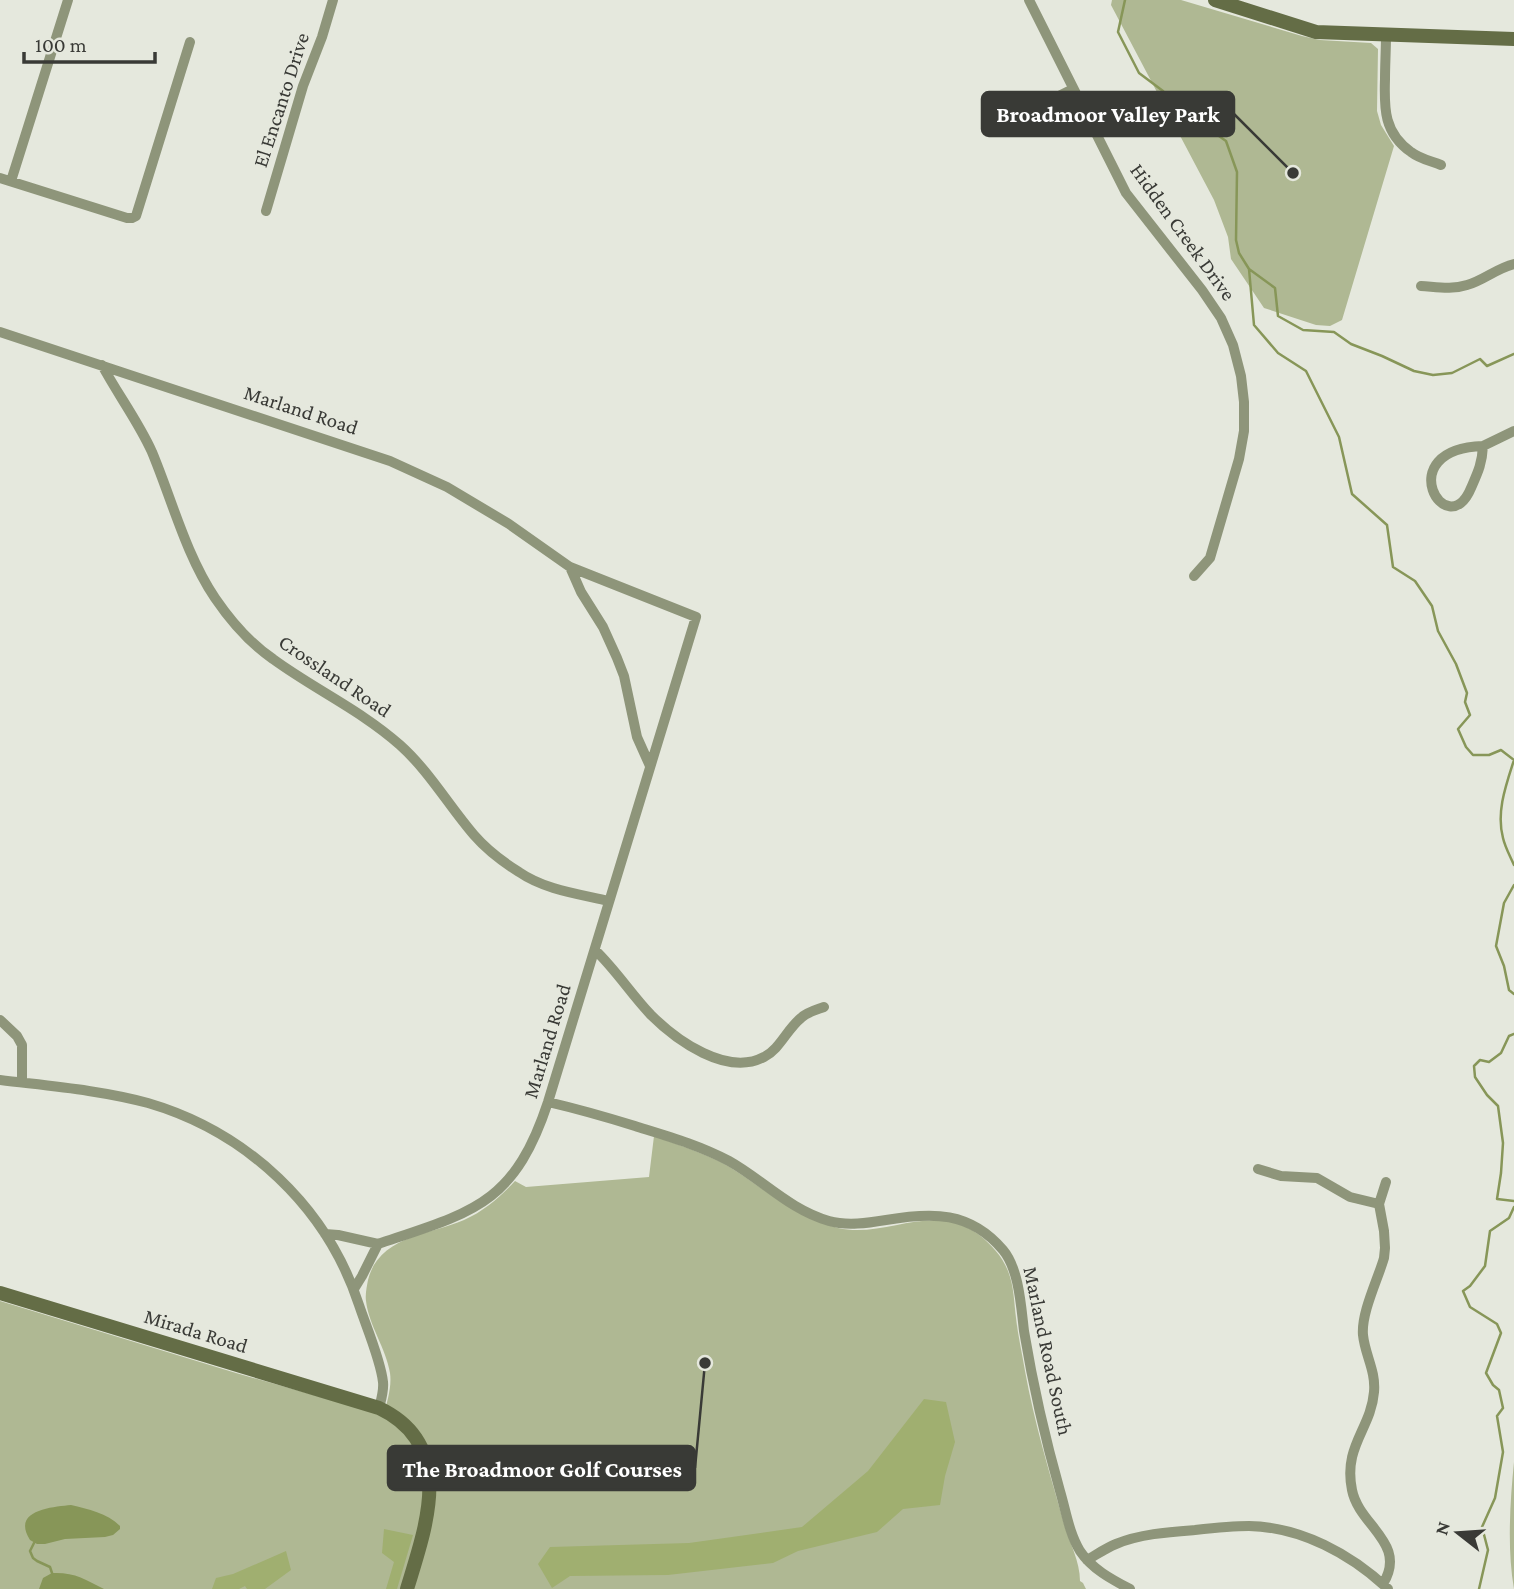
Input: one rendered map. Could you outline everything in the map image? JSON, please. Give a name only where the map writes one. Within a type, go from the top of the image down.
[{"type":"street","points":[[68,0],[6,179],[132,219],[136,216],[190,42]]},
{"type":"street","name":"El Encanto Drive","points":[[266,211],[303,86],[333,0]]},
{"type":"street","name":"Hidden Creek Drive","points":[[1029,0],[1126,193],[1202,289],[1221,318],[1233,345],[1241,376],[1244,431],[1239,459],[1210,558],[1194,576]]},
{"type":"street","points":[[1215,0],[1316,32],[1514,39]]},
{"type":"street","points":[[1386,35],[1386,121],[1399,142],[1412,153],[1441,165]]},
{"type":"street","points":[[1019,116],[1073,89]]},
{"type":"street","points":[[1421,286],[1451,289],[1464,286],[1514,264]]},
{"type":"street","name":"Marland Road","points":[[0,332],[402,466],[447,487],[509,524],[570,566],[696,617],[539,1130],[509,1180],[482,1204],[450,1220],[378,1244]]},
{"type":"street","name":"Crossland Road","points":[[102,365],[147,442],[202,576],[218,601],[247,635],[272,659],[398,743],[421,767],[475,836],[496,856],[522,874],[550,887],[609,901]]},
{"type":"street","points":[[1483,446],[1482,461],[1468,496],[1452,508],[1443,505],[1430,486],[1431,474],[1444,455],[1465,447],[1483,446],[1514,431]]},
{"type":"street","points":[[570,566],[617,658],[624,676],[637,737],[650,766]]},
{"type":"street","points":[[595,950],[669,1031],[718,1059],[741,1063],[763,1058],[772,1052],[799,1019],[824,1007]]},
{"type":"street","points":[[0,1020],[20,1040],[22,1082]]},
{"type":"street","points":[[0,1080],[93,1091],[177,1113],[211,1129],[254,1156],[273,1172],[311,1213],[347,1272],[381,1372],[383,1394],[379,1408]]},
{"type":"street","name":"Marland Road South","points":[[548,1102],[577,1108],[697,1146],[730,1161],[798,1208],[831,1221],[857,1223],[933,1215],[960,1220],[983,1231],[1004,1252],[1014,1274],[1044,1436],[1073,1537],[1087,1560],[1099,1571],[1130,1589]]},
{"type":"street","points":[[1258,1169],[1281,1176],[1317,1178],[1350,1197],[1379,1204]]},
{"type":"street","points":[[1087,1560],[1113,1545],[1137,1538],[1179,1531],[1249,1526],[1291,1533],[1337,1550],[1386,1586],[1391,1566],[1389,1555],[1379,1532],[1357,1505],[1351,1488],[1350,1468],[1355,1443],[1374,1394],[1374,1376],[1363,1334],[1363,1323],[1385,1248],[1379,1204],[1386,1182]]},
{"type":"street","points":[[325,1234],[378,1244],[354,1289]]},
{"type":"street","name":"Mirada Road","points":[[0,1293],[379,1408],[395,1417],[414,1435],[429,1469],[428,1508],[407,1589]]},
{"type":"shaded area","points":[[1112,0],[1181,0],[1302,36],[1320,40],[1371,43],[1378,49],[1377,111],[1381,125],[1394,146],[1342,320],[1330,326],[1316,325],[1264,308],[1231,259],[1228,237],[1214,200],[1111,5]]},
{"type":"shaded area","points":[[654,1136],[728,1166],[793,1210],[822,1223],[856,1230],[943,1221],[961,1225],[992,1246],[1003,1260],[1010,1277],[1037,1427],[1076,1558],[1080,1581],[1086,1589],[0,1589],[0,1301],[384,1415],[390,1389],[390,1373],[370,1319],[366,1298],[368,1280],[374,1265],[383,1254],[407,1239],[471,1216],[491,1204],[515,1181],[526,1187],[649,1177]]},
{"type":"shaded area","points":[[924,1399],[946,1402],[955,1442],[940,1505],[903,1509],[877,1532],[798,1551],[773,1563],[668,1575],[570,1576],[552,1588],[538,1564],[550,1547],[689,1543],[802,1527],[868,1471]]},
{"type":"shaded area","points":[[1514,1462],[1514,1589],[1510,1509]]},
{"type":"shaded area","points":[[71,1505],[103,1515],[120,1526],[120,1529],[105,1537],[65,1539],[45,1544],[30,1540],[26,1522],[30,1516],[45,1509]]},
{"type":"shaded area","points":[[384,1529],[413,1535],[397,1589],[386,1589],[394,1562],[382,1553]]},
{"type":"shaded area","points":[[286,1551],[291,1570],[265,1589],[247,1589],[245,1586],[239,1589],[212,1589],[216,1578],[233,1574]]},
{"type":"shaded area","points":[[52,1573],[73,1575],[104,1589],[39,1589],[43,1578]]},
{"type":"waterway","points":[[1125,0],[1118,32],[1139,73],[1163,91],[1188,124],[1194,128],[1209,129],[1226,141],[1237,172],[1236,240],[1239,253],[1249,269],[1254,325],[1278,353],[1306,371],[1339,437],[1352,494],[1387,525],[1393,567],[1415,581],[1432,606],[1438,631],[1456,664],[1467,693],[1465,702],[1470,715],[1458,729],[1466,747],[1473,755],[1489,755],[1501,750],[1514,760],[1503,799],[1501,818],[1504,841],[1514,865]]},
{"type":"waterway","points":[[1249,269],[1275,288],[1278,316],[1303,330],[1334,332],[1351,344],[1414,371],[1433,375],[1452,373],[1480,359],[1487,366],[1514,354]]},
{"type":"waterway","points":[[1514,885],[1504,903],[1496,946],[1509,990],[1514,994]]},
{"type":"waterway","points":[[1514,1034],[1509,1036],[1501,1053],[1489,1062],[1480,1060],[1474,1066],[1475,1077],[1498,1106],[1503,1143],[1497,1199],[1514,1201]]},
{"type":"waterway","points":[[1479,1589],[1488,1550],[1482,1527],[1495,1498],[1503,1452],[1497,1416],[1503,1408],[1499,1390],[1486,1373],[1501,1333],[1497,1324],[1470,1307],[1463,1291],[1485,1266],[1490,1231],[1509,1218],[1514,1207]]},
{"type":"waterway","points":[[34,1543],[30,1551],[33,1558],[50,1567],[52,1573]]},
{"type":"place","name":"Broadmoor Valley Park","points":[[1293,173]]},
{"type":"place","name":"The Broadmoor Golf Courses","points":[[705,1363]]}]
